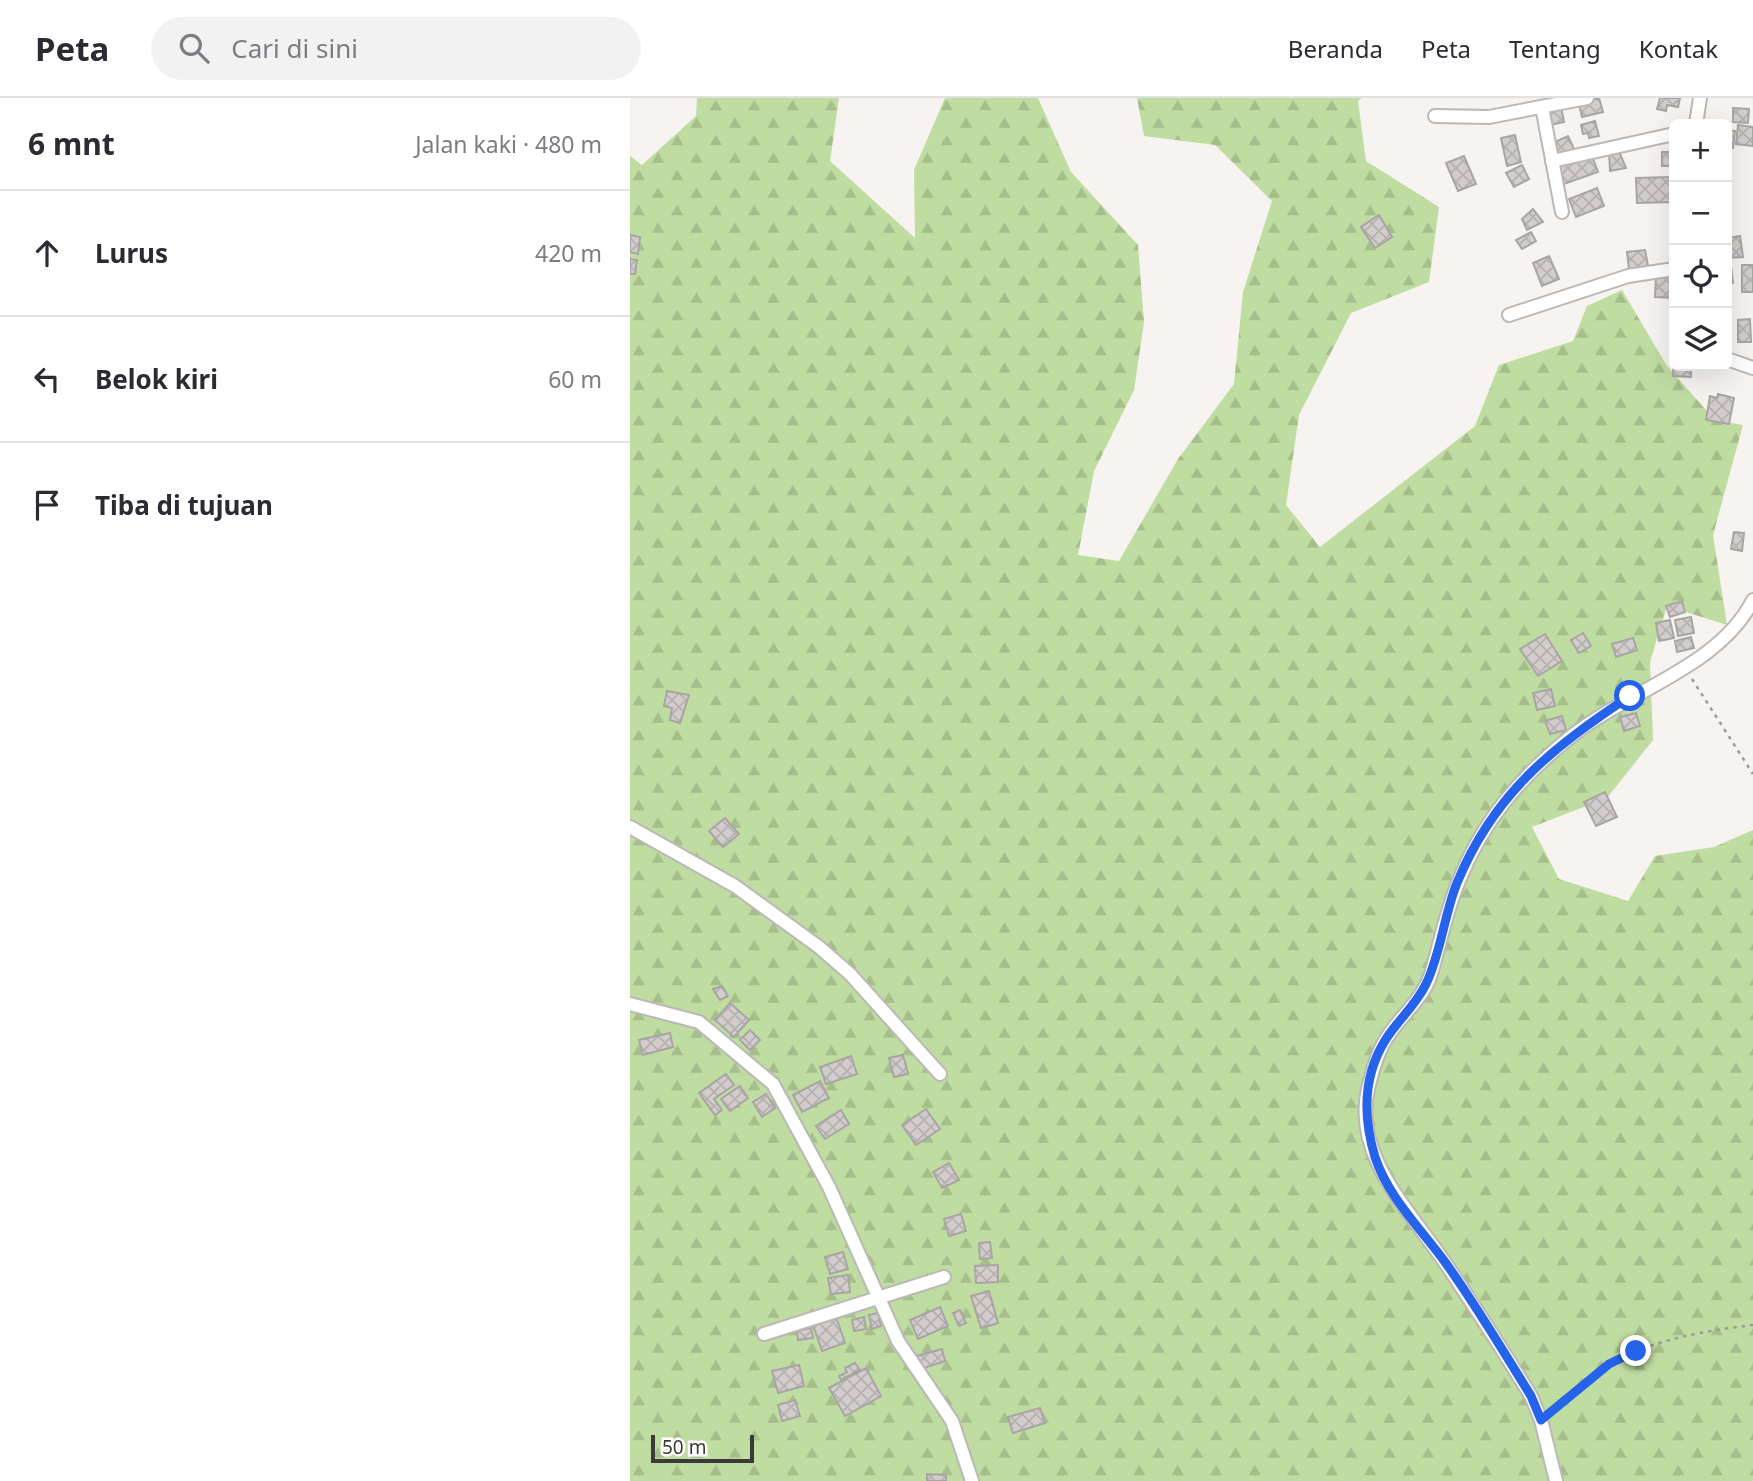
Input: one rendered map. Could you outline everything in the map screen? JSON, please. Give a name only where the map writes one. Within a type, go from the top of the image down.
[{"type":"street","points":[[1435,117],[1489,117],[1587,98]]},
{"type":"street","points":[[1697,119],[1700,98]]},
{"type":"street","points":[[1542,107],[1562,212]]},
{"type":"street","points":[[1552,161],[1669,135]]},
{"type":"street","points":[[1509,315],[1628,276],[1669,270]]},
{"type":"street","points":[[1732,361],[1753,368]]},
{"type":"street","points":[[1556,1481],[1541,1420],[1509,1361],[1446,1264],[1381,1174],[1366,1115],[1367,1092],[1385,1041],[1420,998],[1430,976],[1457,884],[1482,831],[1506,797],[1536,764],[1578,731],[1630,696],[1685,668],[1726,639],[1753,600]]},
{"type":"street","points":[[630,827],[735,886],[819,947],[850,974],[940,1074]]},
{"type":"street","points":[[630,1004],[699,1022],[773,1084],[829,1187],[877,1300],[911,1365],[933,1389],[952,1421],[972,1481]]},
{"type":"street","points":[[764,1334],[944,1277]]},
{"type":"path","points":[[1685,668],[1753,774]]},
{"type":"path","points":[[1541,1420],[1609,1364],[1636,1351],[1701,1332],[1753,1325]]},
{"type":"green space","points":[[697,98],[839,98],[830,161],[915,238],[914,170],[945,98],[1038,98],[1071,172],[1138,245],[1144,322],[1134,390],[1094,471],[1078,555],[1119,561],[1178,459],[1234,384],[1243,292],[1272,201],[1215,145],[1144,136],[1137,98],[1362,98],[1358,101],[1366,161],[1439,207],[1429,282],[1351,313],[1299,415],[1286,505],[1320,547],[1475,426],[1499,365],[1573,341],[1587,306],[1622,290],[1669,371],[1715,420],[1743,425],[1713,535],[1727,625],[1667,606],[1650,662],[1653,740],[1607,798],[1532,827],[1559,879],[1628,901],[1655,856],[1714,847],[1753,830],[1753,1481],[630,1481],[630,156],[642,165],[696,116]]},
{"type":"building","points":[[1599,98],[1603,112],[1582,117],[1579,104]]},
{"type":"building","points":[[1660,98],[1680,98],[1678,107],[1667,105],[1666,111],[1657,109]]},
{"type":"building","points":[[1561,107],[1564,122],[1550,125],[1547,109]]},
{"type":"building","points":[[1733,108],[1749,109],[1748,123],[1733,122]]},
{"type":"building","points":[[1595,121],[1599,136],[1589,138],[1588,133],[1583,134],[1581,125]]},
{"type":"building","points":[[1738,125],[1753,127],[1753,146],[1736,144]]},
{"type":"building","points":[[1732,131],[1735,131],[1732,148]]},
{"type":"building","points":[[1515,135],[1521,162],[1507,166],[1501,138]]},
{"type":"building","points":[[1568,136],[1574,149],[1559,156],[1553,143]]},
{"type":"building","points":[[1618,149],[1626,168],[1610,171],[1609,151]]},
{"type":"building","points":[[1662,152],[1669,152],[1669,166],[1662,166]]},
{"type":"building","points":[[1591,154],[1598,172],[1564,184],[1557,166]]},
{"type":"building","points":[[1464,156],[1476,184],[1458,191],[1446,163]]},
{"type":"building","points":[[1522,165],[1529,179],[1514,187],[1506,173]]},
{"type":"building","points":[[1669,177],[1669,202],[1637,203],[1636,178]]},
{"type":"building","points":[[1597,188],[1604,206],[1576,217],[1569,199]]},
{"type":"building","points":[[1533,209],[1543,222],[1527,230],[1522,219]]},
{"type":"building","points":[[1379,215],[1392,237],[1375,248],[1361,227]]},
{"type":"building","points":[[1531,232],[1536,241],[1522,249],[1516,240]]},
{"type":"building","points":[[630,235],[640,237],[638,254],[630,252]]},
{"type":"building","points":[[1740,236],[1743,257],[1732,258],[1732,237]]},
{"type":"building","points":[[1645,250],[1648,266],[1629,269],[1627,252]]},
{"type":"building","points":[[1549,256],[1559,279],[1542,286],[1533,263]]},
{"type":"building","points":[[630,259],[637,260],[635,274],[630,274]]},
{"type":"building","points":[[1742,265],[1753,265],[1753,292],[1742,292]]},
{"type":"building","points":[[1656,276],[1669,277],[1669,298],[1655,297]]},
{"type":"building","points":[[1750,319],[1751,342],[1738,342],[1738,320]]},
{"type":"building","points":[[1673,371],[1691,371],[1691,377],[1673,376]]},
{"type":"building","points":[[1718,394],[1734,398],[1729,424],[1706,420],[1710,396],[1717,398]]},
{"type":"building","points":[[1734,532],[1744,533],[1742,551],[1731,549]]},
{"type":"building","points":[[1682,601],[1685,612],[1670,617],[1666,606]]},
{"type":"building","points":[[1691,617],[1694,633],[1678,636],[1675,620]]},
{"type":"building","points":[[1670,620],[1674,638],[1659,641],[1656,623]]},
{"type":"building","points":[[1583,633],[1591,646],[1579,653],[1571,640]]},
{"type":"building","points":[[1545,634],[1562,661],[1538,676],[1520,649]]},
{"type":"building","points":[[1691,637],[1694,648],[1677,652],[1675,641]]},
{"type":"building","points":[[1633,638],[1637,650],[1616,657],[1612,644]]},
{"type":"building","points":[[1551,689],[1555,706],[1537,710],[1533,693]]},
{"type":"building","points":[[667,691],[689,695],[680,723],[670,720],[672,708],[664,706]]},
{"type":"building","points":[[1636,713],[1640,726],[1624,731],[1620,717]]},
{"type":"building","points":[[1562,716],[1566,730],[1550,734],[1545,721]]},
{"type":"building","points":[[1605,792],[1617,817],[1596,826],[1584,802]]},
{"type":"building","points":[[725,818],[739,834],[723,847],[709,831]]},
{"type":"building","points":[[722,986],[728,996],[720,1000],[713,989]]},
{"type":"building","points":[[730,1003],[749,1020],[734,1037],[715,1020]]},
{"type":"building","points":[[750,1030],[760,1040],[750,1050],[740,1040]]},
{"type":"building","points":[[670,1033],[673,1047],[643,1055],[639,1040]]},
{"type":"building","points":[[903,1055],[908,1074],[894,1077],[889,1058]]},
{"type":"building","points":[[851,1056],[857,1074],[826,1084],[820,1067]]},
{"type":"building","points":[[726,1074],[734,1085],[714,1099],[722,1110],[715,1115],[699,1093]]},
{"type":"building","points":[[820,1081],[829,1098],[802,1112],[793,1095]]},
{"type":"building","points":[[740,1086],[748,1098],[730,1111],[721,1099]]},
{"type":"building","points":[[766,1094],[775,1108],[762,1117],[753,1102]]},
{"type":"building","points":[[926,1109],[940,1129],[916,1145],[902,1125]]},
{"type":"building","points":[[841,1110],[849,1124],[825,1139],[816,1126]]},
{"type":"building","points":[[949,1163],[959,1180],[942,1188],[933,1172]]},
{"type":"building","points":[[961,1214],[966,1231],[949,1236],[944,1219]]},
{"type":"building","points":[[990,1242],[992,1258],[980,1259],[979,1243]]},
{"type":"building","points":[[843,1252],[848,1269],[830,1274],[825,1257]]},
{"type":"building","points":[[998,1265],[998,1282],[976,1283],[975,1266]]},
{"type":"building","points":[[848,1275],[850,1292],[831,1294],[828,1278]]},
{"type":"building","points":[[989,1291],[998,1323],[981,1328],[971,1296]]},
{"type":"building","points":[[940,1307],[948,1326],[918,1339],[910,1320]]},
{"type":"building","points":[[960,1310],[966,1323],[959,1326],[953,1313]]},
{"type":"building","points":[[878,1313],[881,1326],[872,1329],[869,1315]]},
{"type":"building","points":[[836,1317],[845,1343],[822,1351],[813,1325]]},
{"type":"building","points":[[864,1317],[866,1329],[854,1331],[852,1320]]},
{"type":"building","points":[[811,1328],[813,1338],[798,1340],[797,1331]]},
{"type":"building","points":[[942,1349],[945,1361],[921,1369],[917,1356]]},
{"type":"building","points":[[855,1363],[860,1370],[841,1380],[839,1376],[847,1372],[845,1368]]},
{"type":"building","points":[[799,1365],[804,1386],[778,1393],[772,1371]]},
{"type":"building","points":[[866,1368],[881,1396],[845,1416],[829,1388]]},
{"type":"building","points":[[795,1400],[800,1416],[782,1421],[778,1405]]},
{"type":"building","points":[[1040,1408],[1045,1423],[1013,1433],[1008,1417]]},
{"type":"building","points":[[927,1474],[946,1475],[946,1481],[927,1481]]},
{"type":"route","points":[[1630,696],[1578,731],[1536,764],[1506,797],[1482,831],[1457,884],[1430,976],[1420,998],[1385,1041],[1367,1092],[1366,1115],[1381,1174],[1446,1264],[1531,1396],[1541,1420],[1609,1364],[1636,1351]]}]
